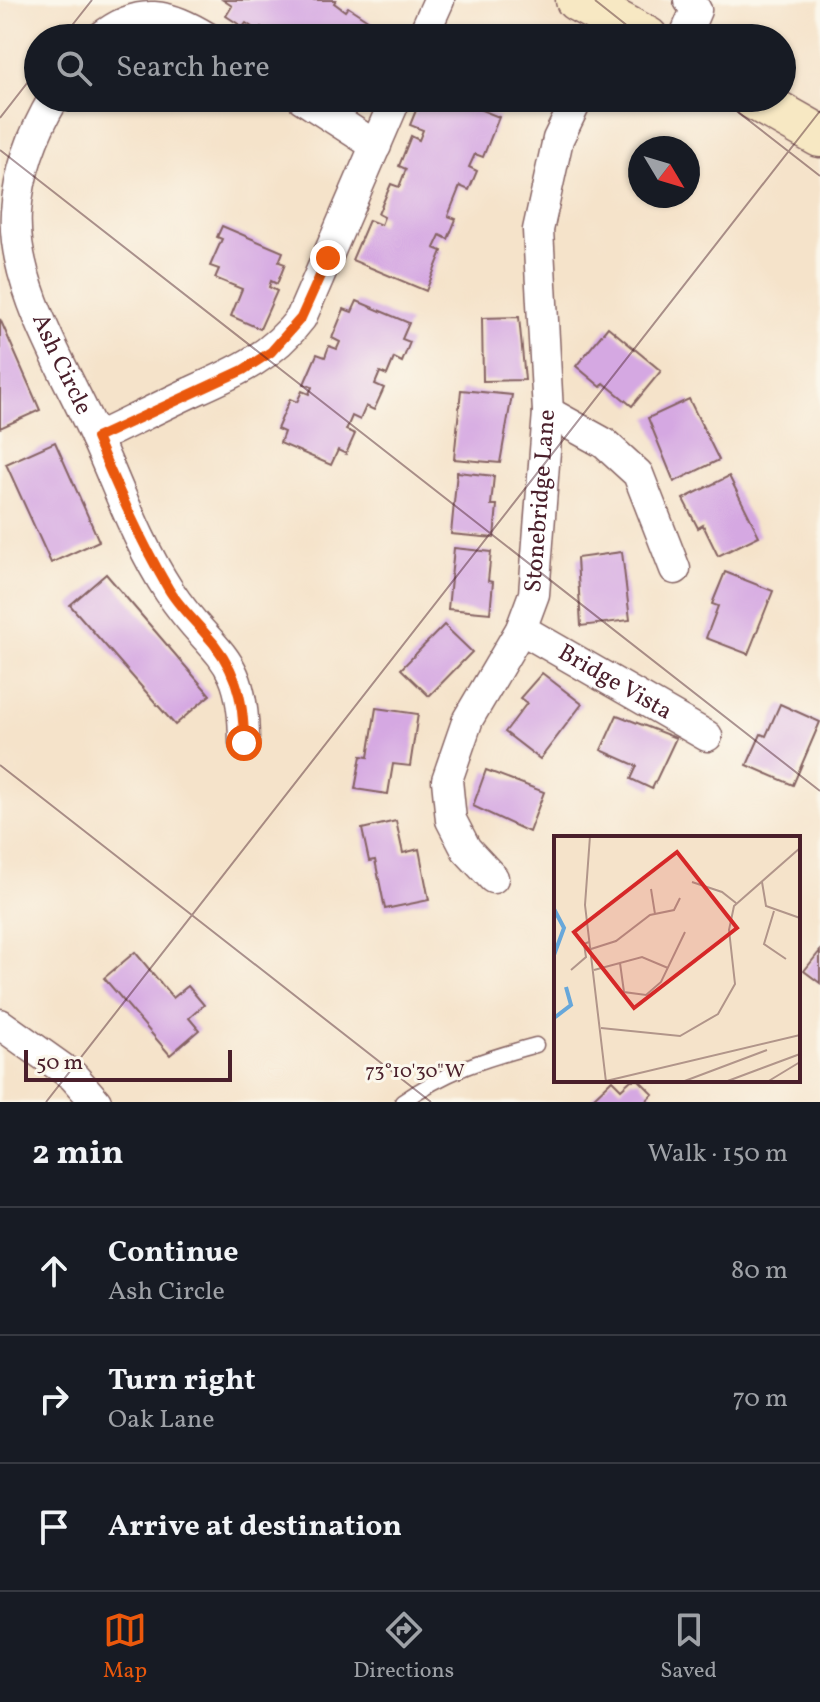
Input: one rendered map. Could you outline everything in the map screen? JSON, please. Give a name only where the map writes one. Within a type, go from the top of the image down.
[{"type":"main road","points":[[577,0],[612,24]]},
{"type":"main road","points":[[778,112],[820,136]]},
{"type":"street","points":[[428,24],[439,0]]},
{"type":"street","points":[[689,0],[696,10],[690,24]]},
{"type":"street","points":[[122,24],[158,16],[184,24]]},
{"type":"street","name":"Ash Circle","points":[[47,112],[28,148],[16,213],[18,245],[40,317],[142,541],[170,592],[215,643],[235,672],[244,708],[244,743]]},
{"type":"street","points":[[324,112],[376,146]]},
{"type":"street","points":[[96,438],[243,370],[271,352],[290,333],[301,318],[390,112]]},
{"type":"street","name":"Stonebridge Lane","points":[[493,878],[466,849],[451,820],[447,780],[468,719],[521,629],[534,594],[548,412],[538,230],[558,139],[571,112]]},
{"type":"street","points":[[548,412],[604,443],[638,474],[675,569]]},
{"type":"street","name":"Bridge Vista","points":[[521,629],[707,736]]},
{"type":"street","points":[[0,1024],[73,1076],[96,1102]]},
{"type":"lane","points":[[402,1102],[437,1077],[479,1060],[536,1045]]},
{"type":"building","points":[[223,0],[336,0],[334,3],[345,11],[348,7],[374,24],[238,24],[226,16],[232,6]]},
{"type":"building","points":[[415,112],[487,112],[499,117],[483,157],[475,154],[469,167],[477,171],[469,190],[460,186],[448,216],[456,219],[448,239],[440,235],[434,248],[442,251],[426,291],[352,260],[369,220],[381,225],[384,217],[378,214],[391,184],[399,187],[406,169],[399,166],[411,136],[419,140],[423,130],[410,125]]},
{"type":"building","points":[[222,226],[283,252],[279,262],[285,264],[277,284],[271,281],[269,287],[277,291],[260,329],[231,316],[242,289],[215,278],[219,269],[210,266],[222,239],[217,237]]},
{"type":"building","points":[[357,301],[409,323],[402,339],[410,342],[402,362],[394,358],[387,375],[380,372],[375,384],[384,388],[374,410],[366,406],[360,420],[352,416],[346,430],[355,434],[346,454],[338,450],[331,465],[280,443],[284,432],[277,429],[290,399],[297,402],[302,391],[309,394],[312,387],[304,384],[317,354],[325,357],[329,346],[337,349],[340,342],[332,338],[344,309],[352,312]]},
{"type":"building","points":[[519,317],[525,380],[483,381],[482,318]]},
{"type":"building","points":[[0,319],[40,410],[0,428]]},
{"type":"building","points":[[608,327],[661,371],[632,406],[604,383],[601,387],[576,366]]},
{"type":"building","points":[[461,390],[512,395],[500,463],[454,459]]},
{"type":"building","points":[[689,399],[719,460],[674,482],[648,418]]},
{"type":"building","points":[[55,442],[99,541],[51,563],[6,464]]},
{"type":"building","points":[[457,472],[494,476],[491,505],[497,505],[494,538],[451,534]]},
{"type":"building","points":[[729,476],[759,536],[718,556],[703,525],[698,528],[683,499]]},
{"type":"building","points":[[454,548],[491,552],[488,581],[493,582],[490,613],[448,609]]},
{"type":"building","points":[[622,552],[630,620],[581,626],[577,558]]},
{"type":"building","points":[[725,572],[773,591],[748,654],[706,638],[718,606],[712,604]]},
{"type":"building","points":[[106,574],[210,695],[175,725],[70,605]]},
{"type":"building","points":[[444,625],[472,652],[429,696],[401,669]]},
{"type":"building","points":[[542,673],[582,704],[540,759],[505,732],[527,703],[520,698]]},
{"type":"building","points":[[780,704],[820,722],[793,785],[747,765],[761,734],[766,736]]},
{"type":"building","points":[[376,708],[418,714],[410,766],[393,764],[388,794],[355,789],[361,756],[368,757]]},
{"type":"building","points":[[617,715],[676,738],[652,789],[631,779],[637,766],[601,750]]},
{"type":"building","points":[[486,770],[544,792],[529,832],[473,806]]},
{"type":"building","points":[[396,821],[403,853],[419,849],[429,900],[385,909],[375,860],[369,861],[362,829]]},
{"type":"building","points":[[820,951],[820,983],[804,971]]},
{"type":"building","points":[[135,952],[173,998],[188,986],[204,1005],[189,1018],[199,1030],[170,1055],[104,978]]},
{"type":"building","points":[[610,1082],[621,1089],[629,1082],[641,1082],[653,1094],[645,1102],[595,1102],[592,1099]]},
{"type":"route","points":[[244,743],[244,708],[235,672],[215,643],[170,592],[142,541],[96,438],[243,370],[271,352],[301,318],[328,258]]}]
